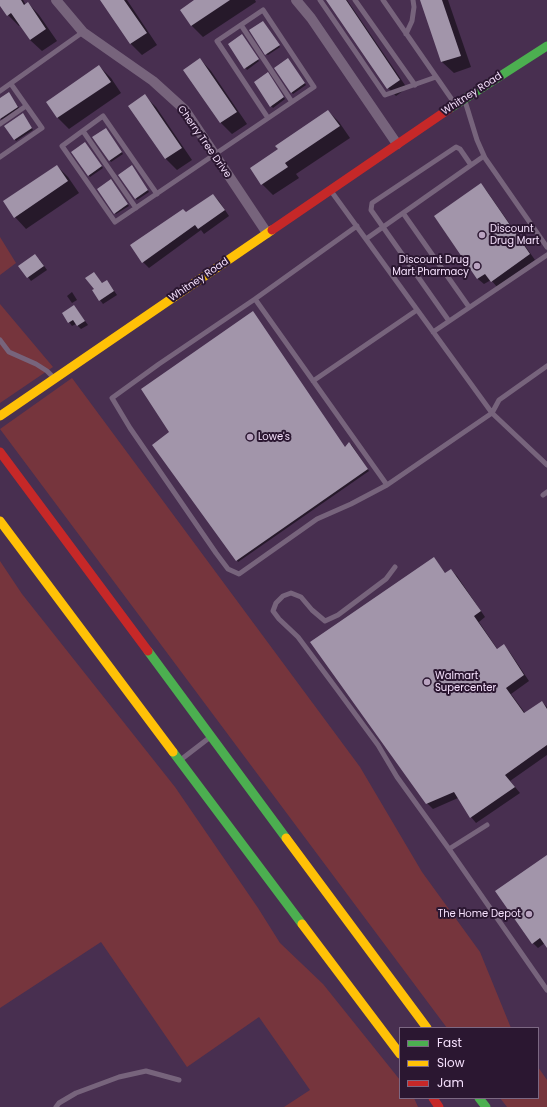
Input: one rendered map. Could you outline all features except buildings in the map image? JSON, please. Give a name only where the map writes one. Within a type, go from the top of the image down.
[{"type":"main road","name":"Whitney Road","points":[[0,416],[455,105],[547,46]]},
{"type":"main road","points":[[0,452],[427,1027]]},
{"type":"main road","points":[[0,521],[399,1053]]},
{"type":"street","name":"Cherry Tree Drive","points":[[56,0],[83,32],[153,81],[185,110],[268,233]]},
{"type":"street","points":[[296,0],[311,18],[398,144]]},
{"type":"lane","points":[[320,0],[385,95],[436,77]]},
{"type":"lane","points":[[356,0],[415,85]]},
{"type":"lane","points":[[383,0],[455,105]]},
{"type":"lane","points":[[406,34],[412,21],[414,7],[413,0]]},
{"type":"lane","points":[[157,194],[103,116],[62,146],[115,222],[157,194],[314,87],[263,10],[217,41],[268,118]]},
{"type":"lane","points":[[241,25],[292,102]]},
{"type":"lane","points":[[0,91],[83,32]]},
{"type":"lane","points":[[0,157],[42,128],[11,84]]},
{"type":"lane","points":[[465,99],[477,140],[484,156],[547,247]]},
{"type":"lane","points":[[0,124],[26,106]]},
{"type":"lane","points":[[83,131],[136,208]]},
{"type":"lane","points":[[449,321],[371,210],[372,204],[456,147],[460,149],[471,165]]},
{"type":"lane","points":[[366,238],[484,156]]},
{"type":"lane","points":[[331,190],[492,414],[547,465]]},
{"type":"lane","points":[[403,213],[470,307]]},
{"type":"lane","points":[[357,226],[112,398],[130,428],[200,531],[228,569],[239,574],[317,518],[351,504],[387,485],[492,414],[499,400],[547,366]]},
{"type":"lane","points":[[433,332],[547,255]]},
{"type":"lane","points":[[254,299],[387,485]]},
{"type":"lane","points":[[313,381],[417,310]]},
{"type":"lane","points":[[0,340],[9,352],[36,364],[47,371],[55,379]]},
{"type":"lane","points":[[396,567],[386,579],[338,615],[325,621],[312,610],[301,597],[291,593],[282,596],[276,603],[273,611],[279,619],[298,637],[378,745],[397,777],[547,990]]},
{"type":"lane","points":[[179,760],[211,736]]},
{"type":"lane","points":[[449,849],[487,825]]},
{"type":"lane","points":[[56,1107],[59,1103],[76,1093],[119,1077],[146,1072],[179,1080]]},
{"type":"shaded area","points":[[0,237],[16,263],[0,275]]},
{"type":"shaded area","points":[[0,304],[53,367],[0,403]]},
{"type":"shaded area","points":[[72,378],[360,767],[422,872],[480,952],[511,1027],[446,1027],[0,429]]},
{"type":"shaded area","points":[[0,561],[22,594],[175,787],[258,908],[280,943],[323,984],[399,1079],[399,1099],[414,1099],[418,1107],[284,1107],[310,1090],[259,1017],[187,1067],[101,942],[0,1008]]},
{"type":"shaded area","points":[[539,1068],[547,1080],[547,1107],[507,1107],[501,1099],[539,1099]]},
{"type":"traffic: fast","points":[[449,109],[547,46]]},
{"type":"traffic: fast","points":[[148,651],[286,838]]},
{"type":"traffic: fast","points":[[173,752],[302,924]]},
{"type":"traffic: fast","points":[[480,1099],[486,1107]]},
{"type":"traffic: slow","points":[[0,416],[272,230]]},
{"type":"traffic: slow","points":[[0,521],[173,752]]},
{"type":"traffic: slow","points":[[286,838],[426,1027]]},
{"type":"traffic: slow","points":[[302,924],[399,1053]]},
{"type":"traffic: jam","points":[[272,230],[449,109]]},
{"type":"traffic: jam","points":[[0,452],[148,651]]},
{"type":"traffic: jam","points":[[434,1099],[439,1107]]},
{"type":"place","name":"Discount Drug Mart","points":[[482,235]]},
{"type":"place","name":"Discount Drug Mart Pharmacy","points":[[477,266]]},
{"type":"place","name":"Lowe's","points":[[250,437]]},
{"type":"place","name":"Walmart Supercenter","points":[[427,682]]},
{"type":"place","name":"The Home Depot","points":[[529,914]]}]
